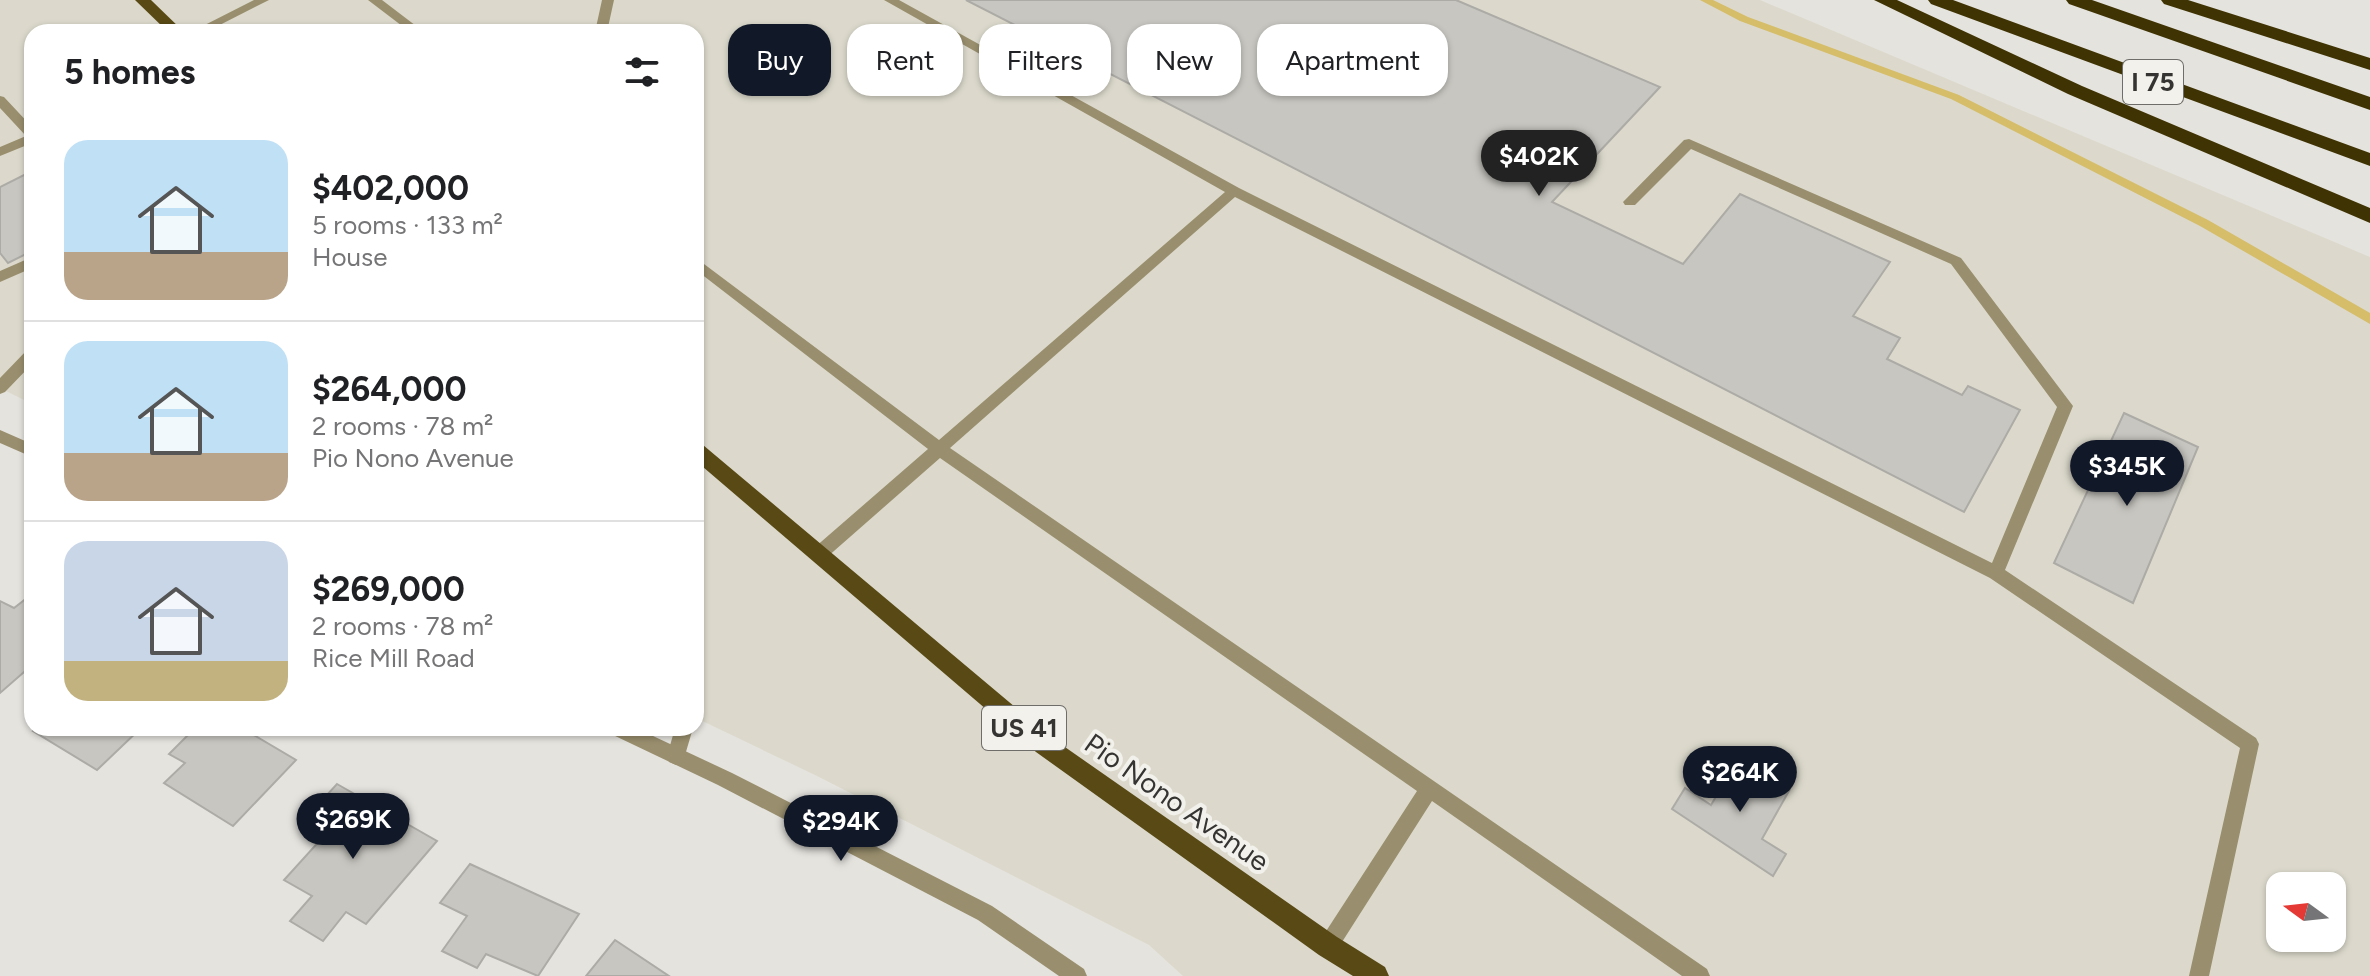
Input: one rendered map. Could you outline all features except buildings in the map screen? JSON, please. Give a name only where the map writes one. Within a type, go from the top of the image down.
[{"type":"highway","points":[[1883,0],[2075,90],[2370,216]]},
{"type":"highway","name":"I 75","points":[[1937,0],[2370,160]]},
{"type":"highway","name":"I 75","points":[[2075,0],[2370,104]]},
{"type":"highway","points":[[2170,0],[2370,64]]},
{"type":"main road","points":[[142,0],[168,24]]},
{"type":"main road","name":"Pio Nono Avenue","points":[[704,458],[1044,745],[1328,946],[1376,976]]},
{"type":"street","points":[[214,24],[263,0]]},
{"type":"street","points":[[374,0],[407,24]]},
{"type":"street","points":[[603,24],[608,0]]},
{"type":"street","points":[[890,0],[1234,191],[1996,573],[2250,744],[2199,976]]},
{"type":"street","points":[[0,100],[24,127]]},
{"type":"street","points":[[0,152],[24,140]]},
{"type":"street","points":[[1630,202],[1689,143],[1956,261],[2065,406],[1996,573]]},
{"type":"street","points":[[820,553],[1234,191]]},
{"type":"street","points":[[0,277],[24,266]]},
{"type":"street","points":[[704,269],[939,449],[1700,976]]},
{"type":"street","points":[[0,388],[24,362]]},
{"type":"street","points":[[0,436],[24,447]]},
{"type":"street","points":[[634,736],[985,913],[1077,976]]},
{"type":"street","points":[[676,756],[682,736]]},
{"type":"street","points":[[1328,946],[1430,788]]},
{"type":"shaded area","points":[[0,0],[1760,0],[2370,257],[2370,976],[1183,976],[1149,945],[704,722],[704,24],[24,24],[24,400],[0,388]]},
{"type":"waterway","points":[[1705,0],[1744,19],[1955,97],[2204,223],[2370,319]]}]
